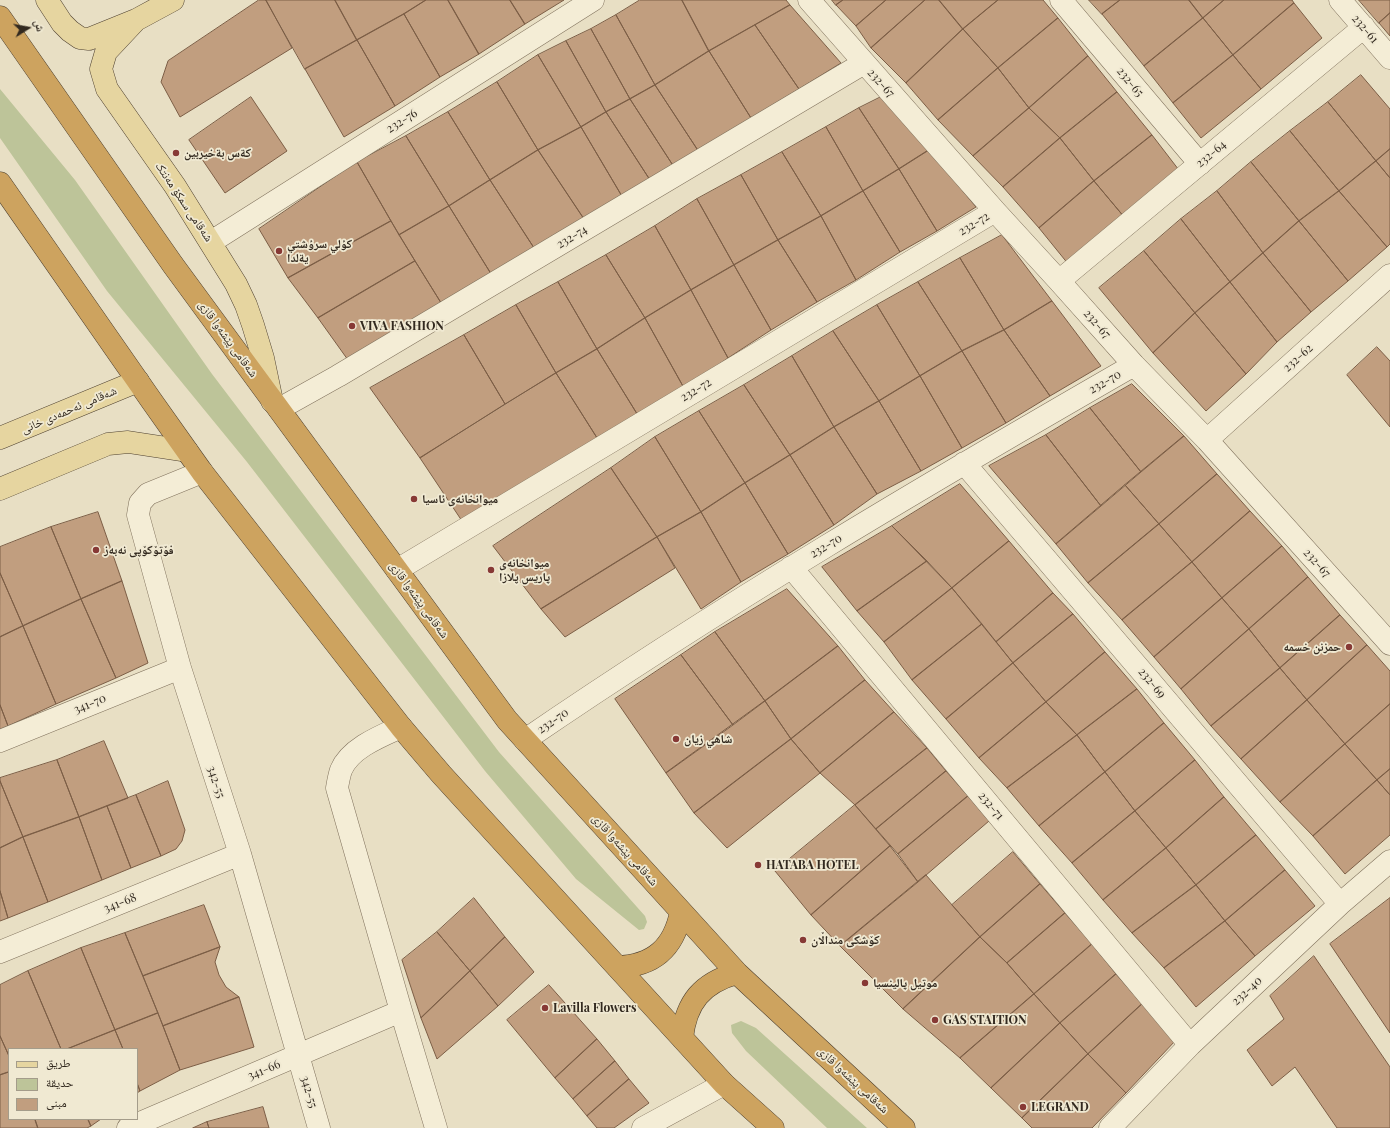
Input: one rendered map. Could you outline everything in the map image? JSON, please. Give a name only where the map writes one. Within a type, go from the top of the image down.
[{"type":"highway","name":"شەقامی پێشەوا قازی","points":[[0,17],[173,265],[507,720],[737,973],[904,1128]]},
{"type":"highway","points":[[0,183],[150,400],[202,472],[401,727],[441,774],[724,1084],[773,1128]]},
{"type":"highway","points":[[617,968],[641,964],[652,959],[662,951],[671,940],[678,926],[681,912]]},
{"type":"highway","points":[[682,1038],[683,1025],[687,1012],[694,1000],[713,982],[737,973]]},
{"type":"main road","name":"شەقامی سمکۆ مەنتک","points":[[47,0],[62,23],[70,31],[80,38],[89,39],[136,20],[173,0]]},
{"type":"main road","name":"شەقامی سمکۆ مەنتک","points":[[136,20],[106,52],[101,69],[107,89],[175,186],[236,284],[246,305],[276,405]]},
{"type":"main road","name":"شەقامی ئەحمەدی خانی","points":[[0,438],[138,381]]},
{"type":"main road","points":[[0,489],[108,444],[128,442],[187,451]]},
{"type":"street","name":"232-76","points":[[211,242],[593,0]]},
{"type":"street","name":"232-67","points":[[809,0],[995,211],[1134,365],[1206,440],[1389,641]]},
{"type":"street","name":"232-65","points":[[1061,0],[1200,164]]},
{"type":"street","name":"232-61","points":[[1340,0],[1390,58]]},
{"type":"street","name":"232-64","points":[[1059,281],[1364,27]]},
{"type":"street","name":"232-74","points":[[276,405],[338,376],[864,63]]},
{"type":"street","name":"232-72","points":[[397,570],[995,211]]},
{"type":"street","name":"232-62","points":[[1206,440],[1390,275]]},
{"type":"street","name":"232-70","points":[[525,740],[591,695],[791,567],[964,463],[1134,365]]},
{"type":"street","name":"232-69","points":[[964,463],[1340,904]]},
{"type":"street","name":"342-55","points":[[202,472],[148,494],[140,503],[138,515],[180,668],[240,854],[319,1128]]},
{"type":"street","name":"232-71","points":[[791,567],[1190,1045]]},
{"type":"street","name":"341-70","points":[[0,740],[180,668]]},
{"type":"street","points":[[401,727],[374,739],[354,752],[342,768],[337,788],[436,1128]]},
{"type":"street","name":"341-68","points":[[0,952],[240,854]]},
{"type":"street","name":"232-40","points":[[1110,1128],[1190,1045],[1340,904],[1390,862]]},
{"type":"street","name":"341-66","points":[[128,1128],[401,1011]]},
{"type":"street","points":[[642,1128],[724,1084]]},
{"type":"green space","points":[[0,89],[75,180],[212,374],[499,752],[645,916],[647,922],[644,929],[639,930],[576,879],[485,771],[247,462],[107,291],[0,138]]},
{"type":"green space","points":[[741,1021],[756,1028],[867,1128],[827,1128],[746,1051],[732,1033],[731,1025]]},
{"type":"building","points":[[259,0],[266,0],[292,48],[180,117],[161,82],[168,61]]},
{"type":"building","points":[[266,0],[335,0],[357,40],[305,69]]},
{"type":"building","points":[[335,0],[426,0],[357,40]]},
{"type":"building","points":[[426,0],[448,0],[479,54],[440,77],[404,14]]},
{"type":"building","points":[[448,0],[510,0],[525,24],[479,54]]},
{"type":"building","points":[[510,0],[564,0],[525,24]]},
{"type":"building","points":[[640,0],[682,0],[709,51],[655,85],[616,15]]},
{"type":"building","points":[[682,0],[786,0],[790,5],[709,51]]},
{"type":"building","points":[[832,0],[843,0],[836,5]]},
{"type":"building","points":[[843,0],[886,0],[856,26],[836,5]]},
{"type":"building","points":[[886,0],[925,0],[871,48],[856,26]]},
{"type":"building","points":[[925,0],[939,0],[963,29],[906,83],[871,48]]},
{"type":"building","points":[[939,0],[998,0],[963,29]]},
{"type":"building","points":[[998,0],[1043,0],[1058,18],[998,68],[963,29]]},
{"type":"building","points":[[1089,0],[1120,0],[1102,14]]},
{"type":"building","points":[[1120,0],[1189,0],[1203,18],[1144,66],[1102,14]]},
{"type":"building","points":[[1189,0],[1224,0],[1203,18]]},
{"type":"building","points":[[1224,0],[1292,0],[1294,3],[1233,55],[1203,18]]},
{"type":"building","points":[[1359,0],[1390,0],[1390,13],[1379,23]]},
{"type":"building","points":[[1294,3],[1322,38],[1261,89],[1233,55]]},
{"type":"building","points":[[790,5],[841,63],[799,89],[755,25]]},
{"type":"building","points":[[1390,13],[1390,36],[1379,23]]},
{"type":"building","points":[[404,14],[440,77],[395,106],[357,40]]},
{"type":"building","points":[[616,15],[655,85],[630,99],[591,29]]},
{"type":"building","points":[[1058,18],[1088,56],[1029,108],[998,68]]},
{"type":"building","points":[[1203,18],[1233,55],[1173,103],[1144,66]]},
{"type":"building","points":[[755,25],[799,89],[751,118],[709,51]]},
{"type":"building","points":[[591,29],[630,99],[606,112],[566,41]]},
{"type":"building","points":[[963,29],[998,68],[938,120],[906,83]]},
{"type":"building","points":[[357,40],[395,106],[344,137],[305,69]]},
{"type":"building","points":[[566,41],[606,112],[581,127],[538,55]]},
{"type":"building","points":[[709,51],[751,118],[699,152],[655,85]]},
{"type":"building","points":[[538,55],[581,127],[538,150],[497,82]]},
{"type":"building","points":[[1233,55],[1261,89],[1201,138],[1173,103]]},
{"type":"building","points":[[1088,56],[1117,92],[1060,138],[1029,108]]},
{"type":"building","points":[[998,68],[1029,108],[973,156],[938,120]]},
{"type":"building","points":[[1361,75],[1390,109],[1390,149],[1376,161],[1328,102]]},
{"type":"building","points":[[497,82],[538,150],[490,180],[448,112]]},
{"type":"building","points":[[655,85],[699,152],[674,167],[630,99]]},
{"type":"building","points":[[1117,92],[1152,135],[1094,181],[1060,138]]},
{"type":"building","points":[[885,95],[929,150],[899,169],[859,108]]},
{"type":"building","points":[[251,97],[287,151],[225,193],[189,140]]},
{"type":"building","points":[[630,99],[674,167],[650,180],[606,112]]},
{"type":"building","points":[[1328,102],[1376,161],[1339,191],[1290,131]]},
{"type":"building","points":[[859,108],[899,169],[863,191],[826,127]]},
{"type":"building","points":[[1029,108],[1060,138],[1003,187],[973,156]]},
{"type":"building","points":[[448,112],[490,180],[449,206],[406,136]]},
{"type":"building","points":[[606,112],[650,180],[623,198],[581,127]]},
{"type":"building","points":[[581,127],[623,198],[586,222],[538,150]]},
{"type":"building","points":[[826,127],[863,191],[821,216],[782,152]]},
{"type":"building","points":[[1290,131],[1339,191],[1299,221],[1251,162]]},
{"type":"building","points":[[1152,135],[1182,174],[1125,218],[1094,181]]},
{"type":"building","points":[[406,136],[449,206],[399,235],[357,162]]},
{"type":"building","points":[[1060,138],[1094,181],[1039,228],[1003,187]]},
{"type":"building","points":[[1390,149],[1390,178],[1376,161]]},
{"type":"building","points":[[538,150],[586,222],[536,251],[490,180]]},
{"type":"building","points":[[929,150],[976,207],[937,231],[899,169]]},
{"type":"building","points":[[782,152],[821,216],[778,240],[741,175]]},
{"type":"building","points":[[1376,161],[1390,178],[1390,244],[1387,247],[1339,191]]},
{"type":"building","points":[[357,162],[391,221],[288,278],[259,229]]},
{"type":"building","points":[[1251,162],[1299,221],[1263,253],[1217,191]]},
{"type":"building","points":[[899,169],[937,231],[900,252],[863,191]]},
{"type":"building","points":[[741,175],[778,240],[734,265],[697,199]]},
{"type":"building","points":[[490,180],[536,251],[493,277],[449,206]]},
{"type":"building","points":[[1094,181],[1125,218],[1069,265],[1039,228]]},
{"type":"building","points":[[863,191],[900,252],[856,280],[821,216]]},
{"type":"building","points":[[1217,191],[1263,253],[1230,282],[1181,219]]},
{"type":"building","points":[[1339,191],[1387,247],[1348,281],[1299,221]]},
{"type":"building","points":[[697,199],[734,265],[691,290],[655,226]]},
{"type":"building","points":[[449,206],[493,277],[443,306],[399,235]]},
{"type":"building","points":[[821,216],[856,280],[817,302],[778,240]]},
{"type":"building","points":[[1181,219],[1230,282],[1195,313],[1144,251]]},
{"type":"building","points":[[391,221],[415,261],[318,318],[288,278]]},
{"type":"building","points":[[1299,221],[1348,281],[1311,312],[1263,253]]},
{"type":"building","points":[[655,226],[691,290],[645,318],[606,255]]},
{"type":"building","points":[[1002,235],[1052,301],[1004,330],[960,258]]},
{"type":"building","points":[[778,240],[817,302],[771,330],[734,265]]},
{"type":"building","points":[[1144,251],[1195,313],[1153,353],[1099,288]]},
{"type":"building","points":[[1263,253],[1311,312],[1277,342],[1230,282]]},
{"type":"building","points":[[606,255],[645,318],[597,349],[558,282]]},
{"type":"building","points":[[960,258],[1004,330],[962,351],[918,282]]},
{"type":"building","points":[[415,261],[443,306],[348,360],[318,318]]},
{"type":"building","points":[[734,265],[771,330],[728,358],[691,290]]},
{"type":"building","points":[[558,282],[597,349],[556,373],[516,305]]},
{"type":"building","points":[[918,282],[962,351],[920,376],[877,305]]},
{"type":"building","points":[[1230,282],[1277,342],[1246,374],[1195,313]]},
{"type":"building","points":[[691,290],[728,358],[684,388],[645,318]]},
{"type":"building","points":[[1052,301],[1101,366],[1050,396],[1004,330]]},
{"type":"building","points":[[516,305],[556,373],[505,404],[464,335]]},
{"type":"building","points":[[877,305],[920,376],[879,401],[833,331]]},
{"type":"building","points":[[1195,313],[1246,374],[1206,411],[1153,353]]},
{"type":"building","points":[[645,318],[684,388],[639,417],[597,349]]},
{"type":"building","points":[[1004,330],[1050,396],[1006,423],[962,351]]},
{"type":"building","points":[[833,331],[879,401],[834,427],[792,356]]},
{"type":"building","points":[[464,335],[505,404],[420,458],[370,388]]},
{"type":"building","points":[[1377,347],[1390,361],[1390,427],[1347,375]]},
{"type":"building","points":[[597,349],[639,417],[599,441],[556,373]]},
{"type":"building","points":[[962,351],[1006,423],[962,448],[920,376]]},
{"type":"building","points":[[792,356],[834,427],[790,455],[744,385]]},
{"type":"building","points":[[556,373],[599,441],[462,521],[420,458]]},
{"type":"building","points":[[920,376],[962,448],[921,471],[879,401]]},
{"type":"building","points":[[1132,384],[1184,436],[1141,472],[1090,408]]},
{"type":"building","points":[[744,385],[790,455],[745,483],[699,411]]},
{"type":"building","points":[[879,401],[921,471],[877,494],[834,427]]},
{"type":"building","points":[[1090,408],[1141,472],[1101,506],[1046,435]]},
{"type":"building","points":[[699,411],[745,483],[701,512],[655,437]]},
{"type":"building","points":[[834,427],[877,494],[834,525],[790,455]]},
{"type":"building","points":[[1046,435],[1101,506],[1056,544],[989,466]]},
{"type":"building","points":[[1184,436],[1217,474],[1159,524],[1125,485]]},
{"type":"building","points":[[655,437],[701,512],[657,537],[611,468]]},
{"type":"building","points":[[790,455],[834,525],[788,554],[745,483]]},
{"type":"building","points":[[611,468],[657,537],[541,609],[493,546]]},
{"type":"building","points":[[1217,474],[1250,511],[1192,562],[1159,524]]},
{"type":"building","points":[[745,483],[788,554],[741,582],[701,512]]},
{"type":"building","points":[[960,484],[1009,541],[952,588],[892,526]]},
{"type":"building","points":[[1125,485],[1159,524],[1088,583],[1056,544]]},
{"type":"building","points":[[1250,511],[1282,546],[1222,598],[1192,562]]},
{"type":"building","points":[[98,512],[122,581],[81,599],[51,527]]},
{"type":"building","points":[[701,512],[741,582],[701,609],[657,537]]},
{"type":"building","points":[[1159,524],[1192,562],[1122,620],[1088,583]]},
{"type":"building","points":[[892,526],[927,561],[857,611],[822,567]]},
{"type":"building","points":[[51,527],[81,599],[23,626],[0,573],[0,547]]},
{"type":"building","points":[[657,537],[675,568],[565,637],[541,609]]},
{"type":"building","points":[[1009,541],[1053,593],[996,642],[952,588]]},
{"type":"building","points":[[1282,546],[1308,577],[1249,629],[1222,598]]},
{"type":"building","points":[[927,561],[952,588],[884,642],[857,611]]},
{"type":"building","points":[[1192,562],[1222,598],[1154,657],[1122,620]]},
{"type":"building","points":[[0,573],[23,626],[0,637]]},
{"type":"building","points":[[1308,577],[1340,615],[1280,668],[1249,629]]},
{"type":"building","points":[[122,581],[148,663],[116,678],[81,599]]},
{"type":"building","points":[[952,588],[982,624],[912,680],[884,642]]},
{"type":"building","points":[[787,589],[838,646],[765,701],[715,632]]},
{"type":"building","points":[[1053,593],[1073,614],[1013,663],[996,642]]},
{"type":"building","points":[[1222,598],[1249,629],[1181,689],[1154,657]]},
{"type":"building","points":[[81,599],[116,678],[56,704],[23,626]]},
{"type":"building","points":[[1073,614],[1105,652],[1046,702],[1013,663]]},
{"type":"building","points":[[1340,615],[1367,645],[1307,700],[1280,668]]},
{"type":"building","points":[[982,624],[1013,663],[946,719],[912,680]]},
{"type":"building","points":[[23,626],[56,704],[8,726],[0,705],[0,637]]},
{"type":"building","points":[[1249,629],[1280,668],[1211,726],[1181,689]]},
{"type":"building","points":[[715,632],[765,701],[733,725],[681,655]]},
{"type":"building","points":[[1367,645],[1390,671],[1390,704],[1345,744],[1307,700]]},
{"type":"building","points":[[838,646],[865,680],[791,739],[765,701]]},
{"type":"building","points":[[1105,652],[1137,689],[1077,735],[1046,702]]},
{"type":"building","points":[[681,655],[733,725],[666,773],[615,699]]},
{"type":"building","points":[[1013,663],[1046,702],[979,758],[946,719]]},
{"type":"building","points":[[1280,668],[1307,700],[1241,759],[1211,726]]},
{"type":"building","points":[[865,680],[894,712],[820,773],[791,739]]},
{"type":"building","points":[[1137,689],[1164,723],[1105,772],[1077,735]]},
{"type":"building","points":[[1307,700],[1345,744],[1280,802],[1241,759]]},
{"type":"building","points":[[765,701],[791,739],[694,813],[666,773]]},
{"type":"building","points":[[1046,702],[1077,735],[1007,788],[979,758]]},
{"type":"building","points":[[1390,704],[1390,769],[1377,780],[1345,744]]},
{"type":"building","points":[[0,705],[8,726],[0,730]]},
{"type":"building","points":[[894,712],[927,748],[855,805],[820,773]]},
{"type":"building","points":[[1164,723],[1195,760],[1135,811],[1105,772]]},
{"type":"building","points":[[1077,735],[1105,772],[1039,826],[1007,788]]},
{"type":"building","points":[[791,739],[820,773],[727,848],[694,813]]},
{"type":"building","points":[[104,741],[128,798],[79,817],[57,760]]},
{"type":"building","points":[[1345,744],[1377,780],[1313,836],[1280,802]]},
{"type":"building","points":[[927,748],[946,771],[876,829],[855,805]]},
{"type":"building","points":[[57,760],[79,817],[23,837],[0,778]]},
{"type":"building","points":[[1195,760],[1224,797],[1166,848],[1135,811]]},
{"type":"building","points":[[1390,769],[1390,795],[1377,780]]},
{"type":"building","points":[[946,771],[968,796],[898,854],[876,829]]},
{"type":"building","points":[[1105,772],[1135,811],[1072,863],[1039,826]]},
{"type":"building","points":[[1377,780],[1390,795],[1390,835],[1345,874],[1313,836]]},
{"type":"building","points":[[0,781],[23,837],[0,848]]},
{"type":"building","points":[[168,781],[185,830],[182,841],[176,849],[161,856],[136,795]]},
{"type":"building","points":[[136,795],[161,856],[131,868],[107,806]]},
{"type":"building","points":[[968,796],[989,821],[918,882],[898,854]]},
{"type":"building","points":[[1224,797],[1256,835],[1196,885],[1166,848]]},
{"type":"building","points":[[855,805],[890,846],[811,915],[775,871]]},
{"type":"building","points":[[107,806],[131,868],[102,880],[79,817]]},
{"type":"building","points":[[1135,811],[1166,848],[1103,900],[1072,863]]},
{"type":"building","points":[[79,817],[102,880],[48,902],[23,837]]},
{"type":"building","points":[[1256,835],[1285,870],[1225,921],[1196,885]]},
{"type":"building","points":[[23,837],[48,902],[8,918],[0,891],[0,848]]},
{"type":"building","points":[[890,846],[918,882],[840,946],[811,915]]},
{"type":"building","points":[[1166,848],[1196,885],[1132,933],[1103,900]]},
{"type":"building","points":[[1013,852],[1040,884],[980,937],[952,905]]},
{"type":"building","points":[[1285,870],[1315,906],[1255,956],[1225,921]]},
{"type":"building","points":[[926,875],[980,937],[903,1009],[840,946]]},
{"type":"building","points":[[1040,884],[1065,913],[1007,963],[980,937]]},
{"type":"building","points":[[1196,885],[1225,921],[1164,968],[1132,933]]},
{"type":"building","points":[[0,891],[8,918],[0,921]]},
{"type":"building","points":[[474,898],[505,937],[470,971],[437,932]]},
{"type":"building","points":[[1390,898],[1390,1033],[1330,944]]},
{"type":"building","points":[[204,905],[220,947],[143,976],[125,933]]},
{"type":"building","points":[[1065,913],[1092,944],[1034,994],[1007,963]]},
{"type":"building","points":[[1225,921],[1255,956],[1196,1007],[1164,968]]},
{"type":"building","points":[[437,932],[470,971],[421,1018],[402,960]]},
{"type":"building","points":[[125,933],[158,1013],[115,1030],[81,948]]},
{"type":"building","points":[[505,937],[534,972],[498,1006],[470,971]]},
{"type":"building","points":[[980,937],[1007,963],[1034,994],[960,1058],[903,1009]]},
{"type":"building","points":[[1092,944],[1116,974],[1060,1023],[1034,994]]},
{"type":"building","points":[[220,947],[215,962],[219,975],[226,987],[239,997],[163,1026],[143,976]]},
{"type":"building","points":[[81,948],[115,1030],[70,1048],[61,1048],[28,971]]},
{"type":"building","points":[[1314,956],[1390,1067],[1390,1128],[1337,1128],[1295,1067],[1272,1086],[1247,1050],[1284,1019],[1270,996]]},
{"type":"building","points":[[28,971],[61,1048],[8,1048],[8,1054],[0,1036],[0,985]]},
{"type":"building","points":[[470,971],[498,1006],[437,1059],[421,1018]]},
{"type":"building","points":[[1116,974],[1142,1004],[1088,1054],[1060,1023]]},
{"type":"building","points":[[549,985],[597,1039],[555,1078],[507,1020]]},
{"type":"building","points":[[1034,994],[1060,1023],[991,1088],[960,1058]]},
{"type":"building","points":[[239,997],[254,1047],[180,1070],[163,1026]]},
{"type":"building","points":[[1142,1004],[1176,1040],[1126,1093],[1088,1054]]},
{"type":"building","points":[[158,1013],[180,1070],[140,1091],[138,1086],[138,1048],[123,1048],[115,1030]]},
{"type":"building","points":[[1060,1023],[1088,1054],[1022,1118],[991,1088]]},
{"type":"building","points":[[115,1030],[123,1048],[70,1048]]},
{"type":"building","points":[[0,1036],[8,1054],[8,1072],[0,1075]]},
{"type":"building","points":[[597,1039],[615,1061],[573,1099],[555,1078]]},
{"type":"building","points":[[1088,1054],[1126,1093],[1092,1128],[1032,1128],[1022,1118]]},
{"type":"building","points":[[615,1061],[629,1079],[587,1116],[573,1099]]},
{"type":"building","points":[[8,1072],[8,1120],[35,1120],[38,1128],[0,1128],[0,1075]]},
{"type":"building","points":[[629,1079],[649,1103],[614,1128],[597,1128],[587,1116]]},
{"type":"building","points":[[263,1107],[269,1128],[209,1128],[207,1122]]},
{"type":"building","points":[[35,1120],[88,1120],[91,1126],[87,1128],[38,1128]]},
{"type":"building","points":[[88,1120],[100,1120],[91,1126]]},
{"type":"building","points":[[207,1122],[209,1128],[193,1128]]},
{"type":"place","name":"كةس بةخيربين","points":[[176,153]]},
{"type":"place","name":"كؤلي سرؤشتي يةلدا","points":[[279,251]]},
{"type":"place","name":"VIVA FASHION","points":[[352,326]]},
{"type":"place","name":"میوانخانەی ئاسیا","points":[[414,499]]},
{"type":"place","name":"فۆتۆکۆپی نەبەز","points":[[96,550]]},
{"type":"place","name":"میوانخانەی پاریس پلازا","points":[[491,570]]},
{"type":"place","name":"حمزنن خسمه","points":[[1349,647]]},
{"type":"place","name":"شاهي زيان","points":[[676,739]]},
{"type":"place","name":"HATABA HOTEL","points":[[758,865]]},
{"type":"place","name":"کۆشکی منداڵان","points":[[803,940]]},
{"type":"place","name":"موتيل پالينسيا","points":[[865,983]]},
{"type":"place","name":"Lavilla Flowers","points":[[545,1008]]},
{"type":"place","name":"GAS STAITION","points":[[935,1020]]},
{"type":"place","name":"LEGRAND","points":[[1023,1107]]}]
